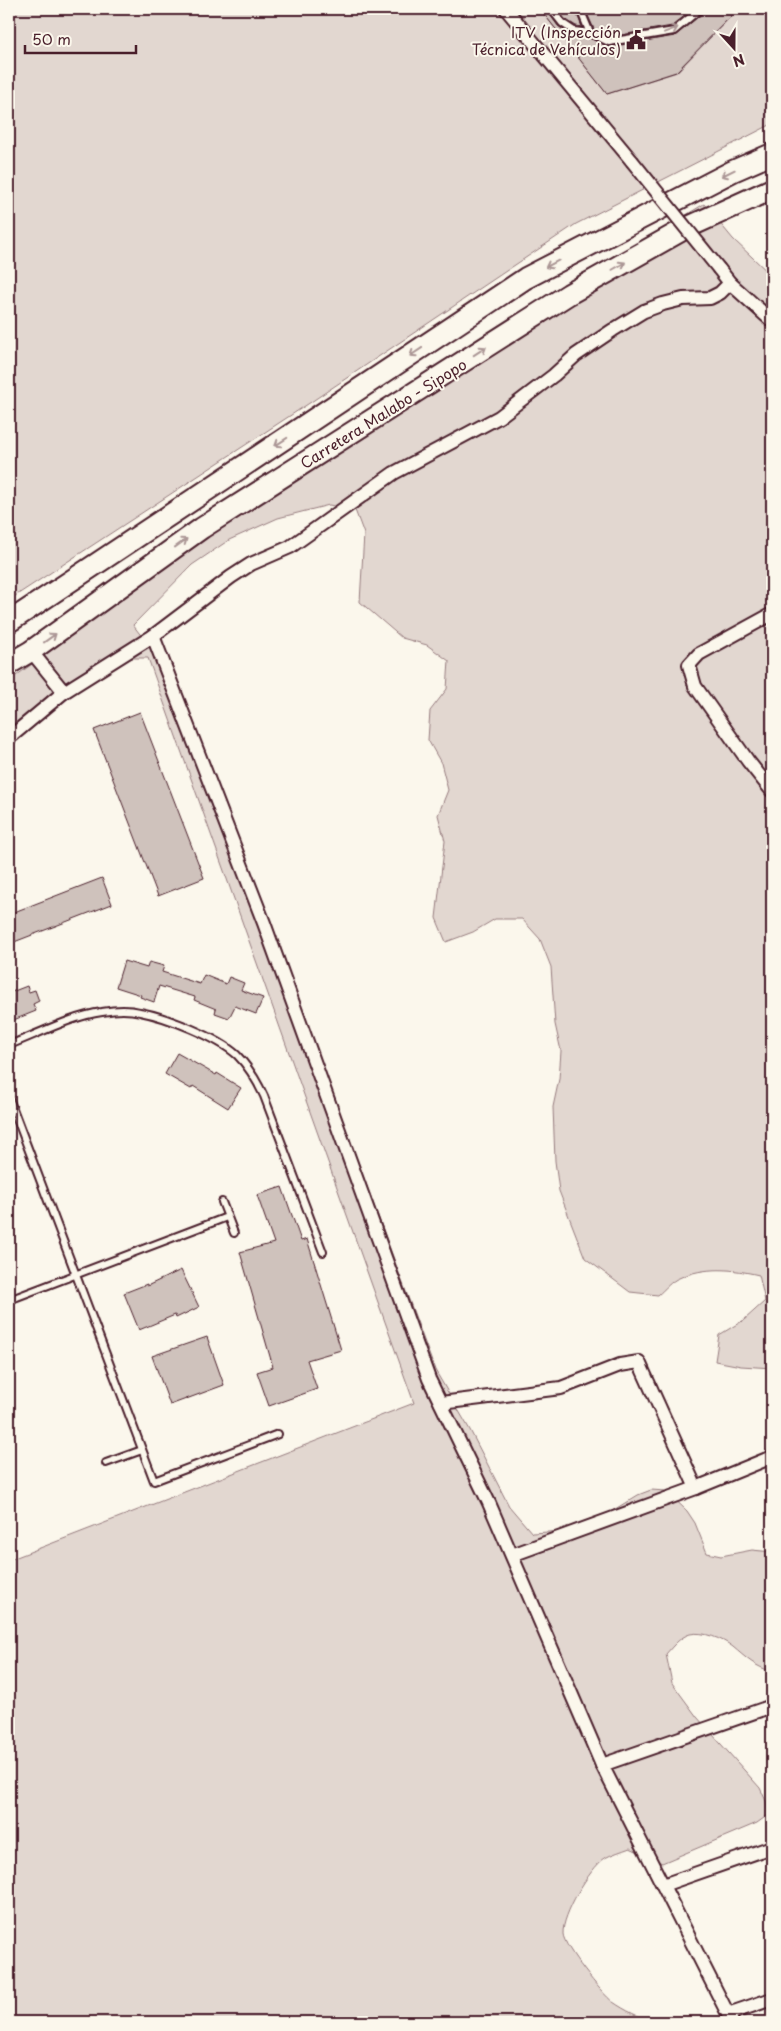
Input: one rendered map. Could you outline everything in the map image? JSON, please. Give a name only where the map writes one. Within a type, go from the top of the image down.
[{"type":"highway","name":"Carretera Malabo - Sipopo","points":[[9,622],[526,278],[733,171],[772,154]]},
{"type":"highway","name":"Carretera Malabo - Sipopo","points":[[9,664],[31,651],[202,528],[570,294],[686,228],[772,189]]},
{"type":"street","points":[[506,9],[632,161],[718,269],[730,283],[772,321]]},
{"type":"street","points":[[9,738],[64,692],[153,636],[231,577],[251,564],[290,547],[394,473],[499,417],[554,375],[576,355],[613,330],[644,311],[664,304],[683,299],[710,298],[720,293],[730,283]]},
{"type":"street","points":[[772,614],[699,654],[689,665],[695,686],[748,761],[772,791]]},
{"type":"street","points":[[153,636],[264,923],[429,1379],[490,1503],[602,1765],[730,2018],[772,1999]]},
{"type":"street","points":[[31,651],[64,692]]},
{"type":"street","points":[[441,1403],[561,1388],[620,1365],[639,1362],[696,1488]]},
{"type":"street","points":[[512,1555],[696,1488],[772,1457]]},
{"type":"street","points":[[602,1765],[772,1706]]},
{"type":"street","points":[[663,1885],[772,1847]]},
{"type":"lane","points":[[551,9],[562,23],[574,32],[590,33],[609,42],[674,31],[700,9]]},
{"type":"lane","points":[[580,9],[590,33]]},
{"type":"lane","points":[[9,1045],[86,1016],[119,1010],[156,1016],[192,1030],[236,1054],[257,1081],[264,1096],[323,1252]]},
{"type":"lane","points":[[9,1098],[154,1481],[278,1434]]},
{"type":"lane","points":[[222,1202],[234,1233]]},
{"type":"lane","points":[[9,1300],[228,1217]]},
{"type":"lane","points":[[106,1464],[142,1450]]},
{"type":"shaded area","points":[[9,9],[540,9],[607,94],[677,72],[738,9],[772,9],[772,124],[576,224],[311,402],[9,600]]},
{"type":"shaded area","points":[[704,204],[733,239],[772,276],[772,1368],[741,1366],[715,1361],[719,1335],[744,1320],[765,1301],[759,1275],[729,1270],[709,1270],[676,1279],[658,1295],[630,1292],[585,1258],[559,1191],[555,1161],[553,1107],[559,1079],[561,1051],[555,1024],[551,967],[540,939],[522,919],[495,919],[473,932],[446,942],[436,918],[445,841],[438,815],[448,790],[441,763],[428,740],[430,711],[447,689],[449,661],[427,645],[402,638],[360,602],[364,534],[355,510],[329,505],[278,518],[229,540],[192,565],[133,625],[175,680],[244,854],[435,1370],[470,1430],[509,1506],[532,1533],[581,1530],[638,1495],[651,1490],[666,1491],[687,1511],[695,1523],[707,1553],[721,1556],[752,1550],[772,1552],[772,1671],[756,1665],[724,1641],[713,1636],[695,1633],[683,1637],[666,1654],[672,1683],[697,1717],[760,1788],[766,1801],[768,1815],[757,1823],[662,1863],[630,1848],[605,1858],[584,1882],[567,1916],[563,1934],[565,1940],[576,1959],[613,2002],[633,2014],[654,2022],[9,2022],[9,1560],[414,1403],[148,658],[127,658],[9,733],[9,681],[211,532],[482,340]]},
{"type":"building","points":[[540,9],[546,9],[558,26],[571,35],[589,38],[609,47],[675,36],[703,13],[705,9],[738,9],[676,72],[607,94]]},
{"type":"building","points":[[557,9],[575,9],[582,27],[576,26],[565,19]]},
{"type":"building","points":[[585,9],[693,9],[672,26],[610,37],[594,29]]},
{"type":"building","points":[[140,712],[204,878],[158,896],[94,730]]},
{"type":"building","points":[[102,878],[112,904],[9,944],[9,914]]},
{"type":"building","points":[[124,961],[147,968],[149,962],[164,966],[162,972],[200,984],[204,975],[226,984],[229,977],[244,983],[241,990],[263,998],[256,1014],[235,1006],[229,1018],[215,1013],[216,1009],[194,1000],[195,997],[159,986],[154,1002],[140,997],[141,995],[116,987]]},
{"type":"building","points":[[27,986],[29,992],[35,990],[39,1001],[33,1004],[36,1011],[11,1021],[9,993]]},
{"type":"building","points":[[177,1053],[216,1075],[217,1073],[241,1088],[228,1108],[193,1086],[191,1089],[165,1074]]},
{"type":"building","points":[[282,1187],[301,1241],[307,1239],[341,1350],[307,1360],[317,1389],[269,1406],[257,1372],[273,1367],[240,1252],[274,1243],[257,1195]]},
{"type":"building","points":[[181,1270],[199,1307],[176,1318],[175,1315],[139,1330],[124,1293],[147,1284],[147,1286]]},
{"type":"building","points":[[207,1337],[224,1385],[170,1405],[152,1356]]},
{"type":"place","name":"ITV (Inspección Técnica de Vehículos)","points":[[636,40]]}]
